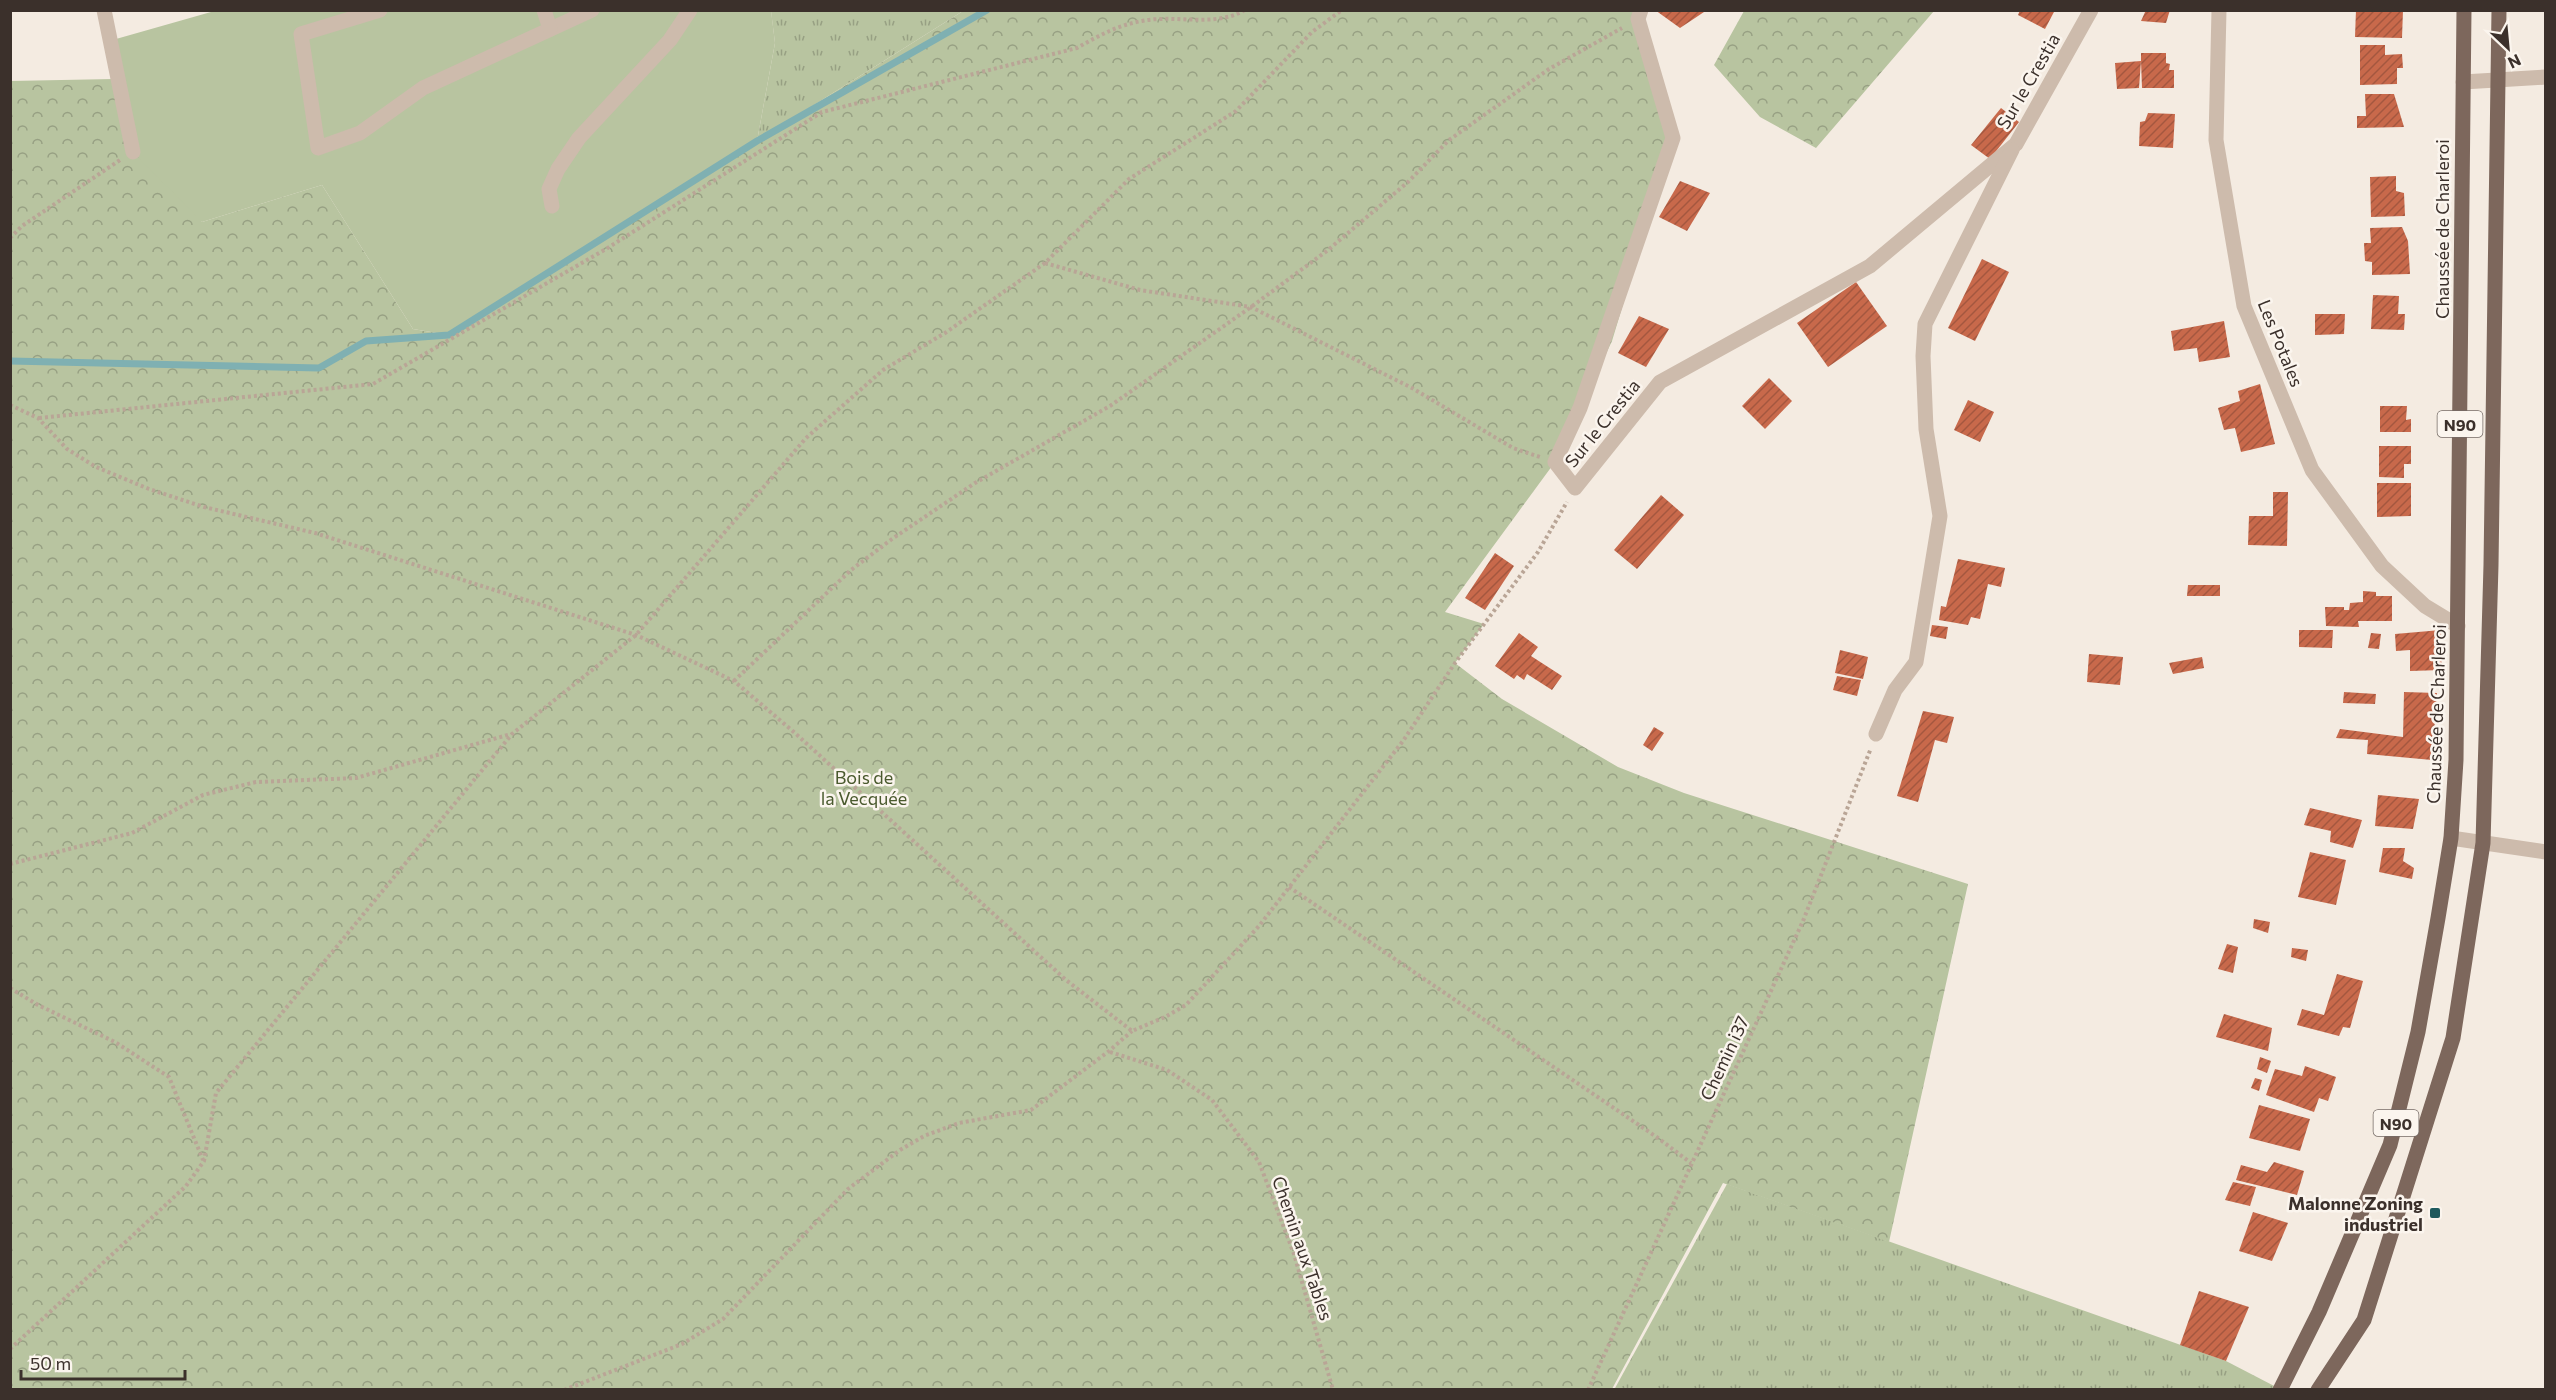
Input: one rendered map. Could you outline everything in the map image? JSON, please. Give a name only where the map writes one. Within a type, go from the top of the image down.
[{"type":"main road","name":"Chaussée de Charleroi","points":[[2280,1389],[2319,1312],[2390,1145],[2418,1032],[2451,838],[2456,760],[2464,10]]},
{"type":"main road","name":"N90","points":[[2318,1389],[2364,1320],[2453,1038],[2483,843],[2491,565],[2499,10]]},
{"type":"street","points":[[104,10],[133,152]]},
{"type":"street","points":[[380,10],[302,34],[318,148],[360,133],[423,88],[592,10]]},
{"type":"street","points":[[544,10],[550,29]]},
{"type":"street","points":[[552,206],[549,189],[558,169],[579,138],[670,40],[690,10]]},
{"type":"street","name":"Sur le Crestia","points":[[1640,15],[1673,138],[1580,408],[1555,462],[1575,488],[1660,382],[1870,266],[2016,144],[2091,10]]},
{"type":"street","name":"Les Potales","points":[[2220,10],[2216,140],[2244,306],[2312,470],[2382,566],[2425,606],[2458,626]]},
{"type":"street","points":[[2463,82],[2546,76]]},
{"type":"street","points":[[1876,734],[1895,690],[1916,662],[1940,516],[1926,429],[1923,356],[1925,324],[2016,144]]},
{"type":"street","points":[[2451,838],[2546,852]]},
{"type":"path","points":[[38,418],[373,384],[606,249],[822,112],[1077,48],[1107,31],[1143,20],[1206,20],[1234,17],[1245,10]]},
{"type":"path","points":[[10,1349],[186,1186],[204,1161],[216,1093],[512,734],[636,635],[806,438],[883,370],[945,333],[1045,263],[1129,179],[1236,111],[1312,32],[1342,10]]},
{"type":"path","points":[[734,681],[851,570],[892,539],[975,483],[1110,406],[1328,250],[1408,182],[1449,140],[1549,69],[1640,15]]},
{"type":"path","points":[[10,238],[22,226],[133,152]]},
{"type":"path","points":[[1045,263],[1140,290],[1251,307],[1412,388],[1513,448],[1555,462]]},
{"type":"path","points":[[10,405],[38,418],[67,448],[96,467],[149,489],[204,507],[315,533],[636,635],[734,681],[795,732],[1066,980],[1131,1030]]},
{"type":"path","points":[[564,1389],[682,1344],[723,1319],[848,1189],[900,1150],[924,1136],[959,1123],[1031,1110],[1109,1052],[1131,1030],[1186,1005],[1259,926],[1403,741],[1442,682],[1538,552],[1575,488]]},
{"type":"path","points":[[10,864],[132,833],[203,795],[256,782],[356,778],[512,734]]},
{"type":"path","name":"Chemin i37","points":[[1588,1389],[1803,921],[1876,734]]},
{"type":"path","points":[[1289,886],[1658,1138],[1690,1163]]},
{"type":"path","points":[[10,988],[38,1005],[115,1042],[169,1077],[204,1161]]},
{"type":"path","name":"Chemin aux Tables","points":[[1109,1052],[1167,1070],[1212,1100],[1259,1162],[1294,1254],[1333,1389]]},
{"type":"green space","points":[[218,10],[771,10],[775,43],[757,141],[449,335],[413,329],[322,185],[202,222],[133,152],[116,39]]},
{"type":"green space","points":[[771,11],[963,11],[757,141],[775,43]]},
{"type":"green space","name":"Bois de la Vecquée","points":[[963,11],[1636,11],[1673,138],[1612,341],[1555,462],[1445,612],[1484,624],[1455,663],[1502,699],[1618,767],[1684,793],[1968,884],[1889,1242],[1723,1183],[1612,1389],[11,1389],[10,81],[113,79],[202,222],[322,185],[413,329],[449,335]]},
{"type":"green space","points":[[1744,11],[1934,11],[1816,148],[1760,117],[1714,65]]},
{"type":"green space","points":[[1727,1184],[2226,1361],[2280,1389],[1614,1390]]},
{"type":"building","points":[[1655,10],[1707,10],[1680,28]]},
{"type":"building","points":[[2020,10],[2055,10],[2045,29],[2018,15]]},
{"type":"building","points":[[2146,10],[2170,10],[2166,23],[2141,21]]},
{"type":"building","points":[[2356,10],[2403,10],[2402,38],[2355,37]]},
{"type":"building","points":[[2360,45],[2385,45],[2385,55],[2402,54],[2403,68],[2397,68],[2397,84],[2360,85]]},
{"type":"building","points":[[2141,53],[2166,53],[2166,63],[2170,64],[2169,70],[2174,70],[2174,88],[2142,88]]},
{"type":"building","points":[[2141,61],[2139,88],[2117,89],[2115,63]]},
{"type":"building","points":[[2365,94],[2394,94],[2404,127],[2357,128],[2357,116],[2366,116]]},
{"type":"building","points":[[2001,108],[2019,122],[1990,159],[1971,145]]},
{"type":"building","points":[[2148,113],[2175,114],[2173,148],[2139,146],[2140,122],[2145,121]]},
{"type":"building","points":[[2396,176],[2396,191],[2404,193],[2405,216],[2371,217],[2370,177]]},
{"type":"building","points":[[1680,181],[1710,193],[1687,231],[1659,217]]},
{"type":"building","points":[[2402,227],[2408,241],[2410,274],[2372,275],[2372,262],[2365,261],[2364,243],[2371,243],[2370,228]]},
{"type":"building","points":[[1982,259],[2009,272],[1975,341],[1948,328]]},
{"type":"building","points":[[1856,282],[1887,326],[1828,367],[1797,323]]},
{"type":"building","points":[[2373,295],[2399,296],[2398,314],[2405,314],[2404,330],[2371,329]]},
{"type":"building","points":[[2315,314],[2345,314],[2344,334],[2315,335]]},
{"type":"building","points":[[1639,316],[1669,329],[1646,367],[1618,353]]},
{"type":"building","points":[[2224,321],[2230,357],[2199,362],[2197,348],[2174,351],[2171,331]]},
{"type":"building","points":[[1769,378],[1792,401],[1765,429],[1742,406]]},
{"type":"building","points":[[2260,384],[2275,444],[2241,452],[2235,428],[2224,430],[2218,408],[2240,401],[2238,391]]},
{"type":"building","points":[[1968,400],[1994,412],[1980,442],[1954,430]]},
{"type":"building","points":[[2380,406],[2407,406],[2406,420],[2411,419],[2411,432],[2380,432]]},
{"type":"building","points":[[2379,446],[2411,446],[2411,464],[2404,464],[2404,478],[2379,477]]},
{"type":"building","points":[[2377,483],[2411,483],[2411,516],[2377,517]]},
{"type":"building","points":[[2273,492],[2288,492],[2287,546],[2248,545],[2249,516],[2273,516]]},
{"type":"building","points":[[1661,495],[1684,515],[1637,569],[1614,550]]},
{"type":"building","points":[[1495,553],[1514,566],[1485,610],[1465,598]]},
{"type":"building","points":[[1958,559],[2005,568],[2001,587],[1988,584],[1980,619],[1971,617],[1968,625],[1939,620],[1941,606],[1946,607]]},
{"type":"building","points":[[2188,585],[2220,585],[2220,596],[2187,596]]},
{"type":"building","points":[[2363,591],[2376,592],[2376,596],[2392,596],[2392,621],[2358,621],[2359,627],[2326,626],[2325,607],[2344,607],[2344,610],[2349,610],[2350,603],[2363,602]]},
{"type":"building","points":[[1932,625],[1948,627],[1946,639],[1930,636]]},
{"type":"building","points":[[2299,630],[2333,630],[2332,648],[2299,647]]},
{"type":"building","points":[[2441,630],[2442,670],[2410,671],[2410,650],[2396,651],[2395,634]]},
{"type":"building","points":[[1519,633],[1538,647],[1531,656],[1562,676],[1552,690],[1527,674],[1524,680],[1517,675],[1514,679],[1495,666]]},
{"type":"building","points":[[2371,633],[2381,634],[2379,649],[2368,648]]},
{"type":"building","points":[[1840,650],[1868,657],[1863,679],[1835,673]]},
{"type":"building","points":[[2089,654],[2123,657],[2120,685],[2087,682]]},
{"type":"building","points":[[2202,657],[2204,668],[2173,674],[2169,663]]},
{"type":"building","points":[[1837,676],[1861,680],[1857,696],[1833,690]]},
{"type":"building","points":[[2344,692],[2376,694],[2375,704],[2343,703]]},
{"type":"building","points":[[2404,692],[2437,693],[2432,760],[2367,754],[2368,740],[2336,738],[2340,729],[2403,737]]},
{"type":"building","points":[[1923,711],[1954,717],[1947,743],[1935,740],[1918,802],[1897,796]]},
{"type":"building","points":[[1654,727],[1664,733],[1652,751],[1643,745]]},
{"type":"building","points":[[2378,795],[2419,799],[2413,829],[2375,826]]},
{"type":"building","points":[[2310,808],[2362,820],[2353,848],[2330,842],[2331,831],[2304,825]]},
{"type":"building","points":[[2383,848],[2405,848],[2403,861],[2414,868],[2412,879],[2379,872]]},
{"type":"building","points":[[2310,852],[2346,860],[2336,905],[2298,897]]},
{"type":"building","points":[[2254,919],[2270,922],[2268,933],[2253,928]]},
{"type":"building","points":[[2227,944],[2238,947],[2233,973],[2218,969]]},
{"type":"building","points":[[2292,948],[2308,950],[2306,961],[2291,957]]},
{"type":"building","points":[[2337,974],[2363,981],[2350,1028],[2343,1027],[2339,1036],[2297,1025],[2302,1009],[2324,1015]]},
{"type":"building","points":[[2224,1014],[2272,1028],[2268,1051],[2216,1037]]},
{"type":"building","points":[[2260,1057],[2271,1061],[2267,1073],[2257,1069]]},
{"type":"building","points":[[2305,1066],[2336,1077],[2328,1101],[2319,1098],[2314,1112],[2266,1095],[2275,1069],[2302,1076]]},
{"type":"building","points":[[2255,1078],[2262,1080],[2259,1091],[2251,1088]]},
{"type":"building","points":[[2259,1105],[2310,1119],[2300,1151],[2249,1138]]},
{"type":"building","points":[[2274,1162],[2304,1171],[2297,1195],[2236,1180],[2241,1165],[2267,1172]]},
{"type":"building","points":[[2233,1182],[2256,1187],[2250,1206],[2225,1200]]},
{"type":"building","points":[[2253,1212],[2288,1223],[2272,1261],[2239,1251]]},
{"type":"building","points":[[2199,1291],[2249,1307],[2226,1361],[2180,1345]]},
{"type":"waterway","points":[[10,361],[319,368],[366,341],[449,335],[757,141],[987,10]]},
{"type":"place","name":"Malonne Zoning industriel","points":[[2435,1213]]}]
